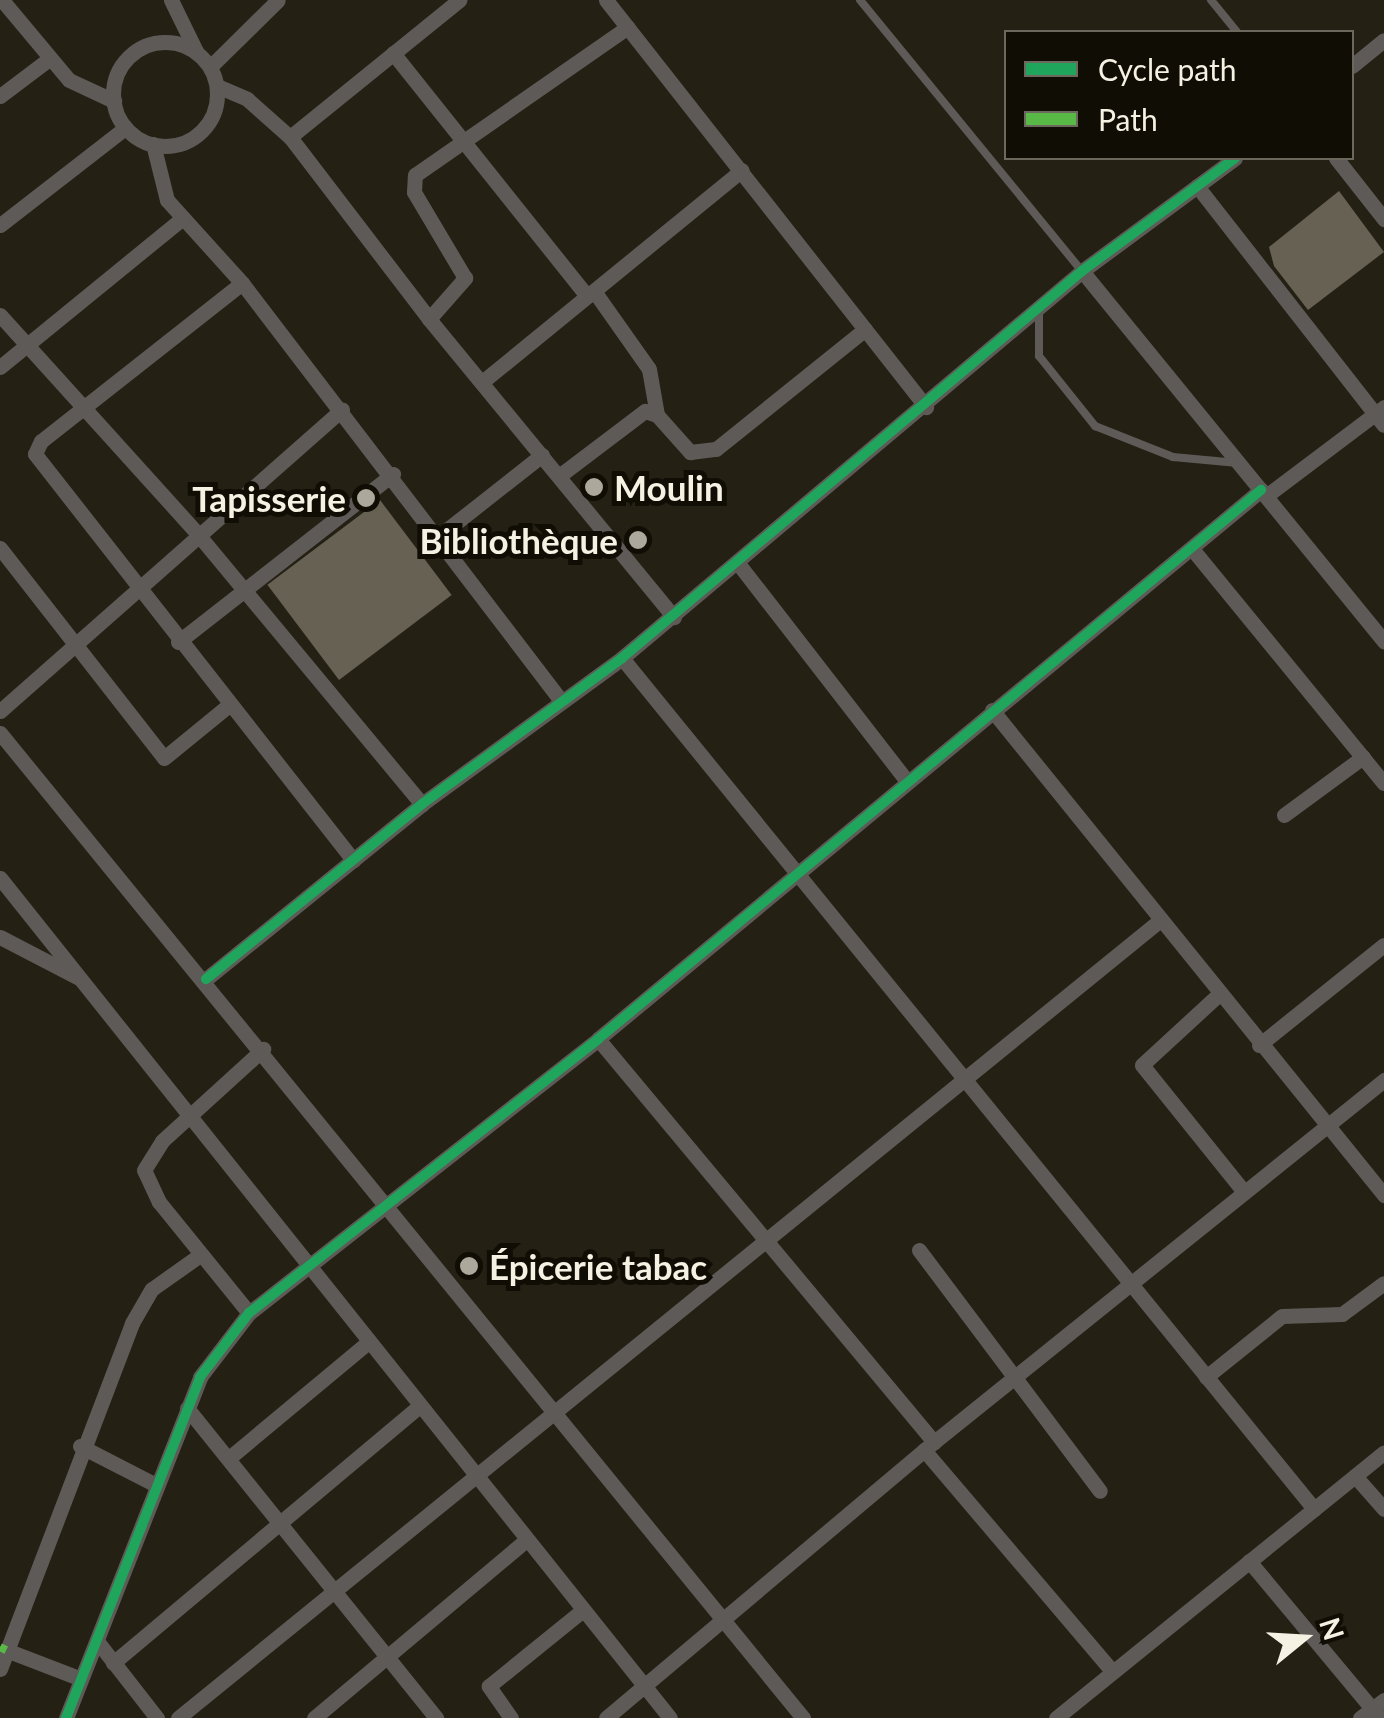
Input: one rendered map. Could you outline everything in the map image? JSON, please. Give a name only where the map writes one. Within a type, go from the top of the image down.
[{"type":"street","points":[[2,0],[79,90],[114,101]]},
{"type":"street","points":[[171,0],[196,52]]},
{"type":"street","points":[[210,66],[278,0]]},
{"type":"street","points":[[290,137],[459,0]]},
{"type":"street","points":[[606,0],[926,407]]},
{"type":"street","points":[[429,320],[464,286],[465,272],[413,180],[628,27]]},
{"type":"street","points":[[1354,64],[1384,40]]},
{"type":"street","points":[[178,43],[196,52],[210,66],[217,86],[212,116],[192,138],[152,144],[125,128],[114,101],[119,72],[138,48],[178,43]]},
{"type":"street","points":[[393,54],[649,369],[657,415],[690,452],[716,449],[865,329]]},
{"type":"street","points":[[0,96],[49,58]]},
{"type":"street","points":[[217,86],[246,98],[290,137],[429,320],[674,616]]},
{"type":"street","points":[[0,225],[125,128]]},
{"type":"street","points":[[152,144],[160,187],[242,282],[392,474],[559,698]]},
{"type":"street","points":[[206,979],[559,698],[622,658],[926,407],[1082,271],[1232,160]]},
{"type":"street","points":[[1338,160],[1384,219]]},
{"type":"street","points":[[482,382],[742,170]]},
{"type":"street","points":[[66,1718],[154,1484],[188,1408],[219,1344],[249,1313],[598,1039],[796,870],[1192,550],[1264,493],[1381,415],[1197,186]]},
{"type":"street","points":[[0,367],[183,218]]},
{"type":"street","points":[[1082,271],[1384,641]]},
{"type":"street","points":[[242,282],[37,446],[36,458],[353,860]]},
{"type":"street","points":[[0,315],[196,532],[422,804]]},
{"type":"street","points":[[0,710],[196,532],[342,410]]},
{"type":"street","points":[[559,476],[636,413],[657,415]]},
{"type":"street","points":[[438,536],[542,455]]},
{"type":"street","points":[[178,642],[392,474]]},
{"type":"street","points":[[0,548],[167,759],[228,705]]},
{"type":"street","points":[[1192,550],[1384,783]]},
{"type":"street","points":[[738,562],[906,780]]},
{"type":"street","points":[[622,658],[1314,1508]]},
{"type":"street","points":[[992,710],[1258,1046],[1384,1195]]},
{"type":"street","points":[[0,733],[206,979],[558,1412],[721,1622],[804,1718]]},
{"type":"street","points":[[1284,816],[1363,757]]},
{"type":"street","points":[[0,878],[670,1718]]},
{"type":"street","points":[[178,1718],[1158,921]]},
{"type":"street","points":[[0,938],[85,982]]},
{"type":"street","points":[[1258,1046],[1384,945]]},
{"type":"street","points":[[1218,995],[1142,1066],[1244,1192]]},
{"type":"street","points":[[598,1039],[766,1240],[1112,1671]]},
{"type":"street","points":[[249,1313],[159,1202],[144,1170],[154,1149],[194,1117],[263,1050]]},
{"type":"street","points":[[606,1718],[929,1446],[1384,1080]]},
{"type":"street","points":[[919,1250],[1100,1491]]},
{"type":"street","points":[[0,1669],[80,1446],[152,1289],[200,1255]]},
{"type":"street","points":[[1206,1377],[1282,1316],[1342,1314],[1384,1283]]},
{"type":"street","points":[[229,1458],[368,1342]]},
{"type":"street","points":[[113,1663],[420,1406]]},
{"type":"street","points":[[188,1408],[436,1718]]},
{"type":"street","points":[[80,1446],[154,1484]]},
{"type":"street","points":[[1056,1718],[1384,1452]]},
{"type":"street","points":[[1355,1476],[1384,1510]]},
{"type":"street","points":[[314,1718],[526,1540]]},
{"type":"street","points":[[1249,1561],[1374,1711]]},
{"type":"street","points":[[503,1715],[489,1686],[583,1610]]},
{"type":"street","points":[[96,1641],[157,1718]]},
{"type":"street","points":[[6,1650],[79,1678]]},
{"type":"lane","points":[[860,0],[1082,271]]},
{"type":"lane","points":[[1211,0],[1235,30]]},
{"type":"lane","points":[[1040,307],[1034,332],[1040,356],[1095,426],[1173,457],[1238,462]]},
{"type":"building","points":[[1339,191],[1384,252],[1308,310],[1274,266],[1269,247]]},
{"type":"building","points":[[380,500],[452,595],[339,680],[267,585]]},
{"type":"marked path","points":[[0,1647],[6,1650]]},
{"type":"cycle path","points":[[206,979],[422,804],[622,658],[1082,271],[1232,160]]},
{"type":"cycle path","points":[[66,1718],[200,1377],[249,1313],[598,1039],[1261,490]]},
{"type":"place","name":"Moulin","points":[[594,487]]},
{"type":"place","name":"Tapisserie","points":[[366,498]]},
{"type":"place","name":"Bibliothèque","points":[[638,540]]},
{"type":"place","name":"Épicerie tabac","points":[[469,1266]]}]
